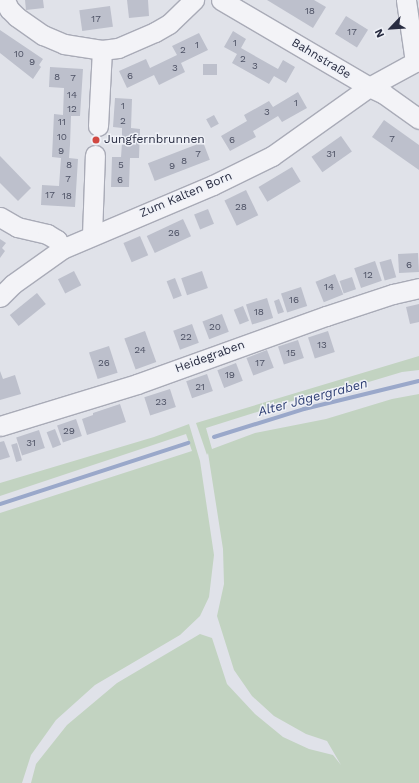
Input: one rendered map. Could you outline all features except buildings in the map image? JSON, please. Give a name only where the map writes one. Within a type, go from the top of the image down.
[{"type":"street","points":[[5,0],[17,17],[43,36],[64,44],[102,50],[118,48],[155,32],[169,24],[194,0]]},
{"type":"street","name":"Bahnstraße","points":[[221,0],[369,87],[384,94],[419,120]]},
{"type":"street","name":"Zum Kalten Born","points":[[0,297],[13,284],[62,249],[213,185],[272,156],[369,87],[415,62],[406,0]]},
{"type":"street","points":[[98,126],[102,50]]},
{"type":"street","points":[[92,235],[95,155]]},
{"type":"street","points":[[0,217],[17,227],[47,234],[57,240],[62,249]]},
{"type":"street","name":"Heidegraben","points":[[0,426],[137,384],[326,316],[393,294],[419,288]]},
{"type":"green space","points":[[419,356],[419,370],[402,372],[362,384],[327,390],[206,428],[212,449],[255,433],[326,419],[392,399],[419,394],[419,783],[31,783],[36,764],[67,725],[117,683],[200,634],[212,638],[227,684],[255,714],[283,737],[309,749],[333,755],[341,765],[327,741],[306,734],[274,716],[252,696],[234,670],[217,616],[224,584],[223,549],[208,453],[207,455],[196,423]]},
{"type":"green space","points":[[189,424],[200,461],[214,555],[209,597],[200,616],[180,635],[95,685],[56,720],[31,755],[22,783],[0,783],[0,513],[192,451],[186,434],[0,496],[0,483],[154,437]]},
{"type":"waterway","name":"Alter Jägergraben","points":[[214,437],[304,409],[419,381]]},
{"type":"waterway","name":"Alter Jägergraben","points":[[0,504],[188,443]]},
{"type":"place","name":"Jungfernbrunnen","points":[[96,140]]}]
